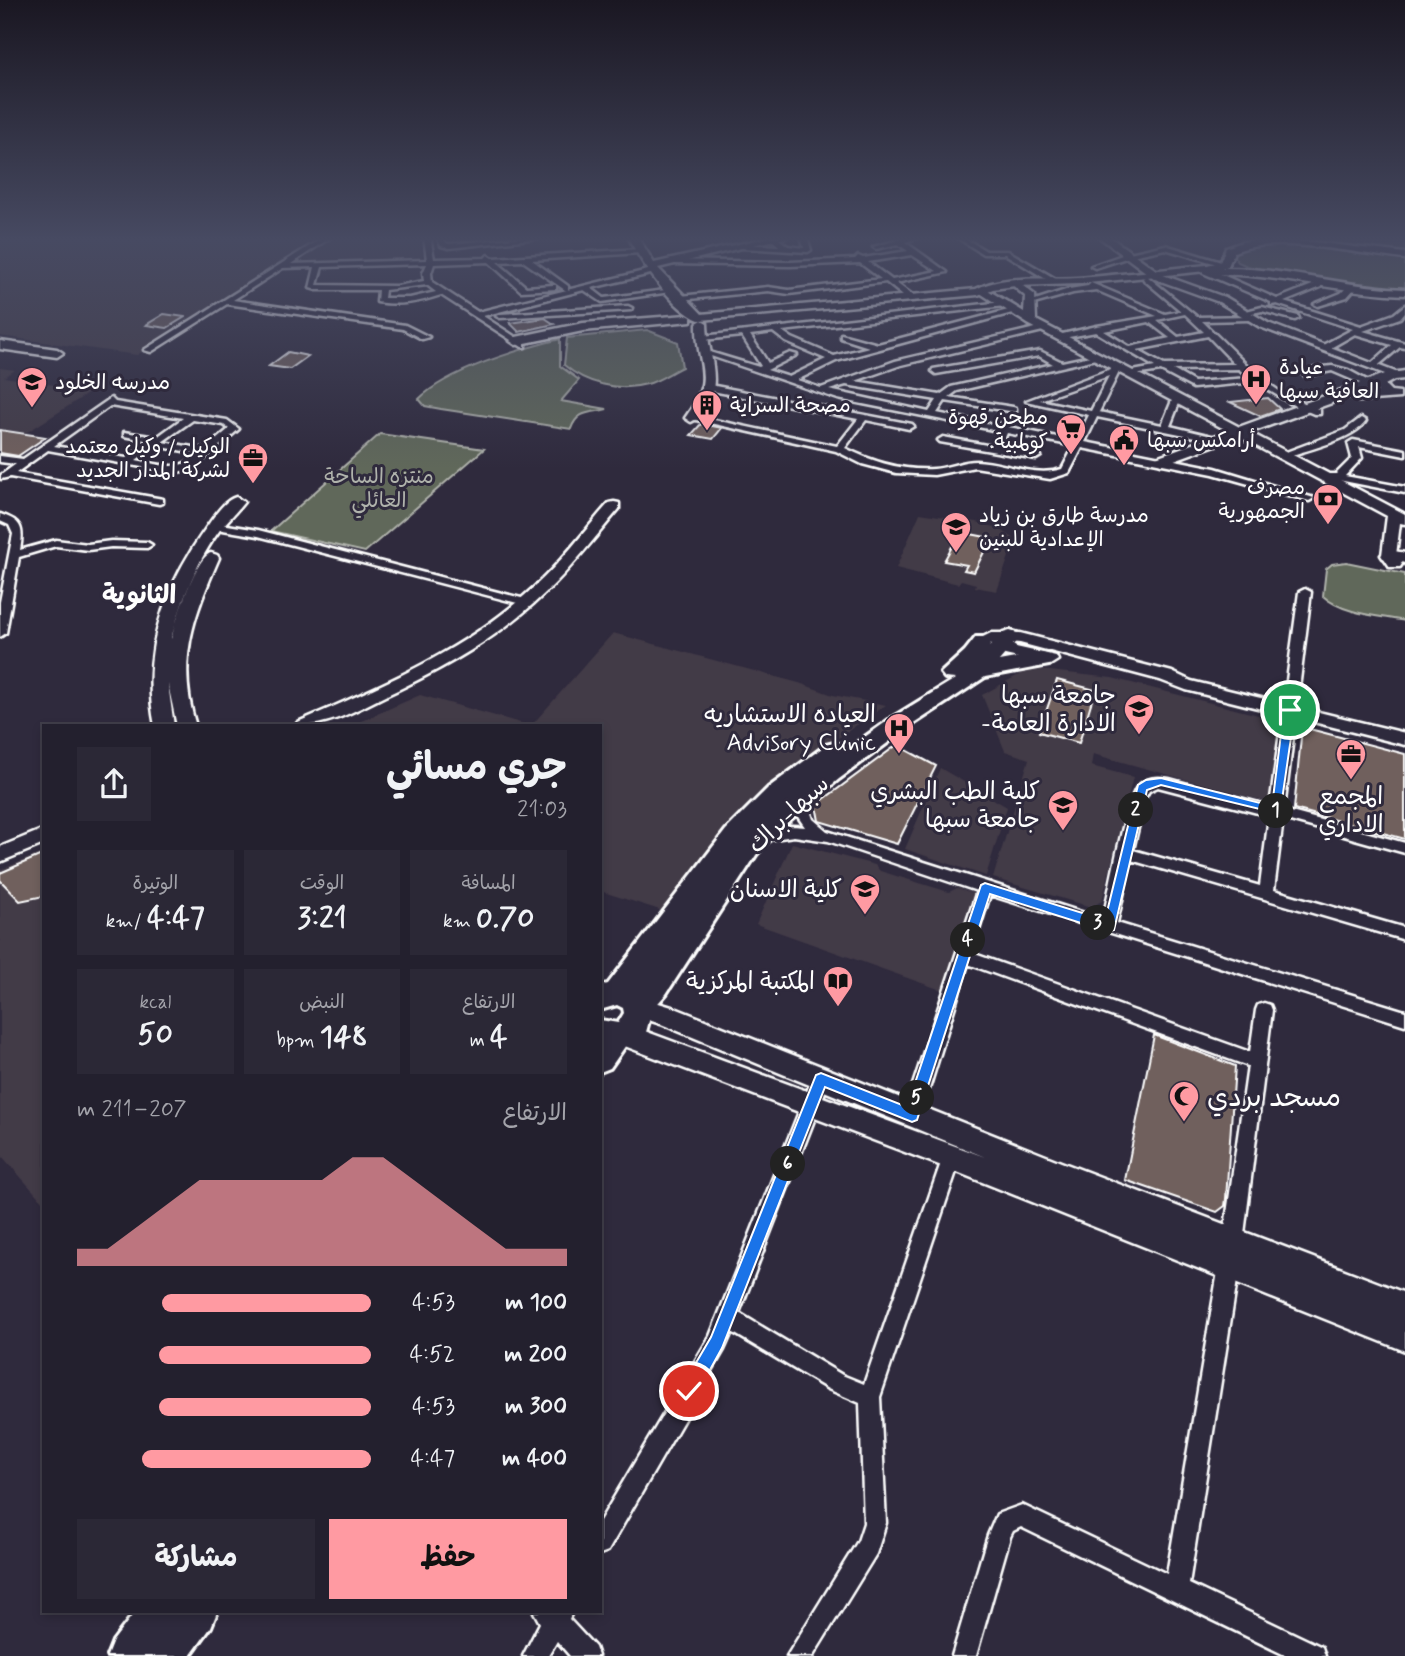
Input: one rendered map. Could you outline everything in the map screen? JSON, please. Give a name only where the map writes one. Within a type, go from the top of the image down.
[{"type":"highway","name":"سبها-براك","points":[[617,998],[656,986],[747,848],[759,836],[799,799],[901,722],[980,671],[996,641]]},
{"type":"highway","name":"سبها-براك","points":[[617,998],[714,862],[776,794],[884,715],[996,641]]},
{"type":"highway","points":[[980,671],[1042,660]]},
{"type":"highway","points":[[602,1055],[614,1034],[639,1020],[617,998]]},
{"type":"highway","points":[[128,1656],[159,1613]]},
{"type":"highway","points":[[164,1656],[196,1613]]},
{"type":"main road","points":[[519,343],[596,330],[734,314]]},
{"type":"main road","points":[[693,318],[736,314]]},
{"type":"main road","points":[[0,345],[57,353]]},
{"type":"main road","points":[[0,358],[25,362]]},
{"type":"main road","points":[[1312,410],[1375,383],[1402,375]]},
{"type":"main road","points":[[1375,383],[1380,388],[1400,395]]},
{"type":"main road","points":[[1168,461],[1312,410],[1359,397],[1400,395]]},
{"type":"main road","points":[[1168,461],[1219,439],[1243,434]]},
{"type":"main road","points":[[164,724],[157,693],[157,663],[163,633],[186,577],[243,503]]},
{"type":"main road","points":[[186,724],[177,688],[176,657],[180,630],[222,527]]},
{"type":"main road","points":[[617,998],[666,1015],[952,1157],[1230,1254],[1405,1308]]},
{"type":"main road","points":[[614,1034],[912,1115],[1230,1254],[1405,1336]]},
{"type":"street","points":[[148,350],[204,314]]},
{"type":"street","points":[[317,314],[398,326],[425,337]]},
{"type":"street","points":[[475,314],[519,343]]},
{"type":"street","points":[[479,317],[487,314]]},
{"type":"street","points":[[479,317],[524,314]]},
{"type":"street","points":[[675,314],[745,334],[907,314]]},
{"type":"street","points":[[690,314],[706,353],[710,388],[705,402],[691,418],[839,449],[864,462],[896,470],[934,472],[975,464],[1050,476],[1059,475],[1066,471],[1092,414],[1122,371]]},
{"type":"street","points":[[693,318],[701,314]]},
{"type":"street","points":[[790,380],[833,359],[997,314]]},
{"type":"street","points":[[1020,314],[1399,517],[1399,561]]},
{"type":"street","points":[[1028,314],[1038,325]]},
{"type":"street","points":[[1061,337],[1168,314]]},
{"type":"street","points":[[1189,314],[1255,380],[1278,396],[1312,410]]},
{"type":"street","points":[[1284,314],[1355,331]]},
{"type":"street","points":[[1309,314],[1401,345]]},
{"type":"street","points":[[1324,348],[1355,331],[1396,314]]},
{"type":"street","points":[[1195,319],[1246,315],[1324,348],[1402,375]]},
{"type":"street","points":[[1149,318],[1177,340]]},
{"type":"street","points":[[819,391],[918,357],[1038,325]]},
{"type":"street","points":[[1097,328],[1192,385],[1255,380]]},
{"type":"street","points":[[775,330],[789,340],[833,359]]},
{"type":"street","points":[[1130,349],[1209,333]]},
{"type":"street","points":[[745,334],[764,368]]},
{"type":"street","points":[[844,336],[877,347]]},
{"type":"street","points":[[892,343],[918,357],[954,389]]},
{"type":"street","points":[[1374,366],[1401,345]]},
{"type":"street","points":[[706,353],[764,368],[819,391],[1237,476],[1309,498]]},
{"type":"street","points":[[936,371],[1040,353],[1060,364]]},
{"type":"street","points":[[764,368],[793,355]]},
{"type":"street","points":[[932,414],[944,397],[954,389],[1097,356]]},
{"type":"street","points":[[996,447],[1013,410],[1030,401],[1122,371],[1239,366]]},
{"type":"street","points":[[1305,373],[1324,367],[1335,367],[1375,383]]},
{"type":"street","points":[[844,382],[1013,410]]},
{"type":"street","points":[[710,388],[864,417],[907,430],[919,412]]},
{"type":"street","points":[[1165,428],[1177,398]]},
{"type":"street","points":[[1030,401],[1219,439]]},
{"type":"street","points":[[4,477],[24,463],[46,447],[109,402],[191,416],[233,427],[232,432],[192,464],[175,470],[46,447]]},
{"type":"street","points":[[127,462],[191,416]]},
{"type":"street","points":[[839,449],[864,417]]},
{"type":"street","points":[[1283,455],[1348,432],[1361,421]]},
{"type":"street","points":[[127,434],[207,452]]},
{"type":"street","points":[[943,440],[1036,456]]},
{"type":"street","points":[[1338,478],[1357,458],[1353,443],[1405,453]]},
{"type":"street","points":[[975,464],[982,446]]},
{"type":"street","points":[[0,458],[24,463]]},
{"type":"street","points":[[1318,474],[1405,491]]},
{"type":"street","points":[[4,477],[159,501]]},
{"type":"street","points":[[308,724],[435,663],[526,602],[614,506]]},
{"type":"street","points":[[0,633],[18,530],[13,523],[1,518]]},
{"type":"street","points":[[222,527],[258,533],[526,602]]},
{"type":"street","points":[[13,555],[56,543],[88,547],[111,544],[147,545]]},
{"type":"street","points":[[1266,894],[1305,592]]},
{"type":"street","points":[[996,641],[1166,677],[1185,685]]},
{"type":"street","points":[[996,641],[1042,660],[1074,663],[1185,685],[1405,739]]},
{"type":"street","points":[[1109,927],[1138,798],[1142,788],[1149,783],[1175,785],[1405,848]]},
{"type":"street","points":[[799,799],[800,810],[806,820],[829,836]]},
{"type":"street","points":[[759,836],[794,831],[829,836],[985,888],[1405,1018]]},
{"type":"street","points":[[0,855],[42,837]]},
{"type":"street","points":[[1126,853],[1405,934]]},
{"type":"street","points":[[912,1115],[985,888]]},
{"type":"street","points":[[963,956],[1255,1061]]},
{"type":"street","points":[[1176,1591],[1230,1254],[1264,1010]]},
{"type":"street","points":[[602,1540],[717,1343],[817,1091]]},
{"type":"street","points":[[799,1656],[868,1546],[875,1523],[870,1397],[952,1157]]},
{"type":"street","points":[[726,1317],[835,1382],[870,1397]]},
{"type":"street","points":[[964,1656],[999,1535],[1005,1522],[1022,1516],[1313,1656]]},
{"type":"street","points":[[535,1656],[553,1615],[586,1656]]},
{"type":"shaded area","points":[[0,314],[200,314],[137,355],[0,336]]},
{"type":"shaded area","name":"مدرسه الخلود","points":[[0,368],[15,370],[4,377],[92,391],[26,433],[0,429]]},
{"type":"shaded area","name":"مدرسة طارق بن زياد الإعدادية للبنين","points":[[920,513],[977,522],[998,528],[1015,539],[997,591],[975,587],[976,584],[961,580],[958,584],[896,568]]},
{"type":"shaded area","points":[[613,633],[799,683],[833,695],[886,705],[767,787],[663,911],[602,892],[602,724],[533,724]]},
{"type":"shaded area","name":"جامعة سبها -الادارة العامة","points":[[1041,670],[1112,678],[1282,721],[1271,803],[1093,754],[1091,766],[1133,777],[1102,901],[1091,907],[993,878],[1029,759],[1005,751],[982,695],[1022,673]]},
{"type":"shaded area","points":[[420,695],[524,724],[355,724]]},
{"type":"shaded area","points":[[940,768],[1007,807],[986,876],[905,849]]},
{"type":"shaded area","name":"كلية الاسنان","points":[[792,843],[875,865],[880,871],[949,892],[957,888],[979,895],[944,991],[756,924]]},
{"type":"shaded area","points":[[42,853],[42,1201],[0,1154],[0,870]]},
{"type":"green space","points":[[647,330],[678,342],[682,367],[651,383],[614,387],[582,377],[564,365],[567,338]]},
{"type":"green space","points":[[560,339],[560,366],[579,380],[561,401],[607,409],[581,415],[571,429],[425,406],[419,399],[466,370]]},
{"type":"green space","name":"منتزه الساحة العائلي","points":[[380,434],[484,449],[365,552],[271,531]]},
{"type":"green space","points":[[1346,562],[1405,574],[1405,621],[1351,611],[1323,596],[1326,569],[1332,564]]},
{"type":"building","points":[[164,314],[185,317],[167,328],[146,325]]},
{"type":"building","points":[[545,318],[554,324],[519,332],[510,323]]},
{"type":"building","points":[[288,352],[308,356],[290,369],[269,366]]},
{"type":"building","points":[[1268,398],[1280,409],[1260,416],[1230,402]]},
{"type":"building","name":"مصحة السراية","points":[[701,424],[722,428],[713,439],[691,435]]},
{"type":"building","points":[[0,430],[46,437],[18,456],[0,453]]},
{"type":"building","points":[[960,532],[991,538],[974,572],[964,570],[967,565],[944,561]]},
{"type":"building","points":[[1057,680],[1095,690],[1079,743],[1039,732]]},
{"type":"building","name":"المجمع الاداري","points":[[1302,727],[1405,754],[1405,839],[1294,809]]},
{"type":"building","points":[[897,745],[936,766],[897,844],[819,821],[816,805]]},
{"type":"building","points":[[42,855],[42,896],[20,901],[0,880],[0,873]]},
{"type":"building","name":"مسجد بردي","points":[[1154,1035],[1235,1066],[1226,1199],[1225,1206],[1217,1212],[1125,1180]]},
{"type":"place","name":"عيادة العافية سبها","points":[[1256,406]]},
{"type":"place","name":"مدرسه الخلود","points":[[32,409]]},
{"type":"place","name":"مصحة السراية","points":[[707,432]]},
{"type":"place","name":"مطحن قهوة .كولمبية","points":[[1071,456]]},
{"type":"place","name":"أرامكس سبها","points":[[1124,467]]},
{"type":"place","name":"الوكيل / وكيل معتمد لشركة المدار الجديد","points":[[253,485]]},
{"type":"place","name":"مصرف الجمهورية","points":[[1328,526]]},
{"type":"place","name":"مدرسة طارق بن زياد الإعدادية للبنين","points":[[956,554]]},
{"type":"place","name":"جامعة سبها -الادارة العامة","points":[[1139,736]]},
{"type":"place","name":"العياده الاستشاريه Advisory Clinic","points":[[899,755]]},
{"type":"place","name":"المجمع الاداري","points":[[1351,781]]},
{"type":"place","name":"كلية الطب البشري جامعة سبها","points":[[1063,832]]},
{"type":"place","name":"كلية الاسنان","points":[[865,916]]},
{"type":"place","name":"المكتبة المركزية","points":[[838,1008]]},
{"type":"place","name":"مسجد بردي","points":[[1184,1123]]},
{"type":"district","name":"الثانوية","points":[[139,594]]},
{"type":"route","points":[[689,1391],[717,1343],[821,1079],[912,1115],[985,888],[1109,927],[1142,788],[1149,783],[1161,782],[1276,811],[1290,710]]}]
